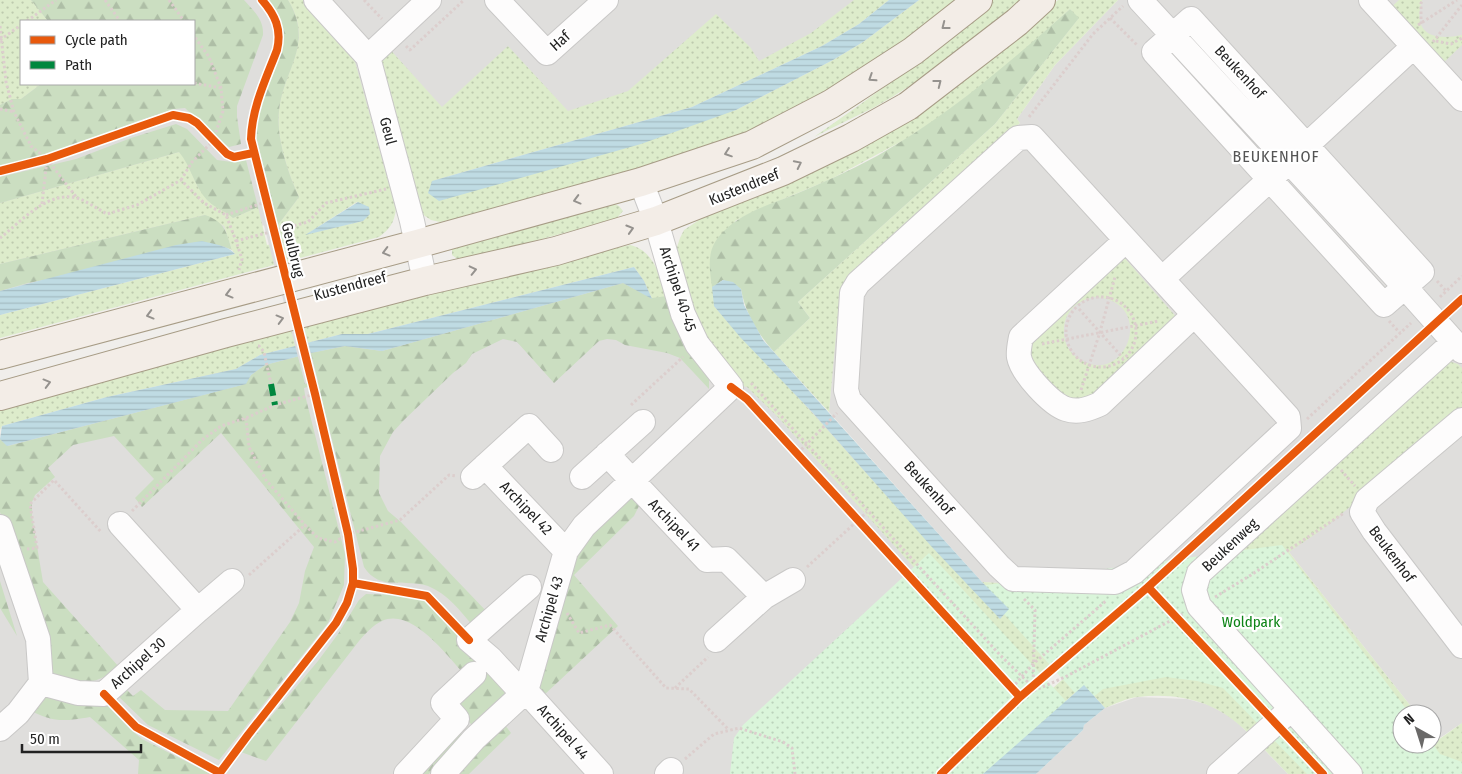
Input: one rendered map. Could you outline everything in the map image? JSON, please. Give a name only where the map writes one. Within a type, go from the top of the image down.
[{"type":"main road","name":"Kustendreef","points":[[0,355],[641,182],[752,145],[831,104],[913,51],[978,0]]},
{"type":"main road","name":"Kustendreef","points":[[0,396],[226,333],[425,281],[556,251],[656,221],[783,172],[851,138],[908,106],[1017,22],[1041,0]]},
{"type":"street","name":"Geul","points":[[316,0],[368,57],[425,281]]},
{"type":"street","points":[[368,57],[429,0]]},
{"type":"street","name":"Haf","points":[[497,0],[547,54],[606,0]]},
{"type":"street","name":"Beukenhof","points":[[1140,0],[1458,347]]},
{"type":"street","points":[[1379,3],[1422,38],[1458,85]]},
{"type":"street","name":"Beukenhof","points":[[1191,19],[1422,272],[1384,305],[1154,52],[1171,35],[1191,19]]},
{"type":"street","points":[[1162,279],[1422,38]]},
{"type":"street","points":[[1013,579],[1115,582],[1134,572],[1289,428],[1288,418],[1194,314],[1032,137],[1024,138]]},
{"type":"street","name":"Beukenhof","points":[[1013,579],[999,566],[849,400],[846,390],[852,293],[858,283],[1018,138],[1024,138]]},
{"type":"street","name":"Archipel 40-45","points":[[641,182],[656,221],[683,314],[696,344],[726,380]]},
{"type":"street","points":[[1126,241],[1072,301],[1021,337],[1019,357],[1028,374],[1047,397],[1066,409],[1086,411],[1100,404],[1129,365],[1194,314]]},
{"type":"street","name":"Beukenweg","points":[[1350,774],[1199,606],[1194,590],[1199,573],[1458,347]]},
{"type":"street","points":[[632,482],[731,387],[726,380]]},
{"type":"street","name":"Beukenhof","points":[[1458,634],[1374,530],[1362,512],[1367,500],[1462,420]]},
{"type":"street","points":[[582,477],[643,422]]},
{"type":"street","points":[[479,472],[529,426],[551,450]]},
{"type":"street","name":"Archipel 41","points":[[607,454],[707,560],[726,559],[764,597]]},
{"type":"street","name":"Archipel 42","points":[[479,472],[566,551]]},
{"type":"street","name":"Archipel 43","points":[[526,690],[566,551],[584,526],[632,482]]},
{"type":"street","points":[[120,524],[198,610]]},
{"type":"street","points":[[0,527],[38,639],[41,683],[18,713],[0,729]]},
{"type":"street","points":[[716,640],[764,597],[793,580]]},
{"type":"street","name":"Archipel 30","points":[[41,683],[78,693],[104,694],[232,581]]},
{"type":"street","name":"Archipel 44","points":[[529,587],[470,640],[515,685],[526,690],[601,774]]},
{"type":"street","points":[[474,674],[443,703],[474,739]]},
{"type":"street","points":[[443,774],[474,739],[526,690]]},
{"type":"street","points":[[1219,774],[1291,709]]},
{"type":"street","points":[[406,774],[457,718]]},
{"type":"path","points":[[28,20],[56,0]]},
{"type":"path","points":[[105,0],[119,20]]},
{"type":"path","points":[[169,0],[183,20]]},
{"type":"path","points":[[1024,138],[1026,122],[1093,34],[1129,0]]},
{"type":"path","points":[[1423,0],[1421,3],[1420,24],[1422,38],[1451,44],[1462,38]]},
{"type":"path","points":[[264,1],[271,10]]},
{"type":"path","points":[[1110,18],[1138,46],[1154,52]]},
{"type":"path","points":[[0,26],[6,82],[14,112],[31,146],[51,158],[78,198],[107,214],[137,204],[181,180],[192,162],[213,140],[223,111],[221,88],[209,57],[195,37]]},
{"type":"path","points":[[1,40],[20,26]]},
{"type":"path","points":[[195,83],[221,88]]},
{"type":"path","points":[[0,110],[14,112]]},
{"type":"path","points":[[38,161],[51,158]]},
{"type":"path","points":[[42,204],[51,158]]},
{"type":"path","points":[[181,180],[204,203],[226,215],[242,259]]},
{"type":"path","points":[[237,243],[308,222],[326,202],[402,186]]},
{"type":"path","points":[[0,238],[42,204],[60,198],[78,198]]},
{"type":"path","points":[[226,215],[266,199],[269,212]]},
{"type":"path","points":[[1075,410],[1126,241]]},
{"type":"path","points":[[1301,424],[1462,276]]},
{"type":"path","points":[[1072,301],[1095,297],[1109,297],[1120,302],[1130,312],[1136,326],[1136,335],[1129,365]]},
{"type":"path","points":[[1072,301],[1129,365]]},
{"type":"path","points":[[1072,301],[1065,340],[1071,353],[1088,366],[1106,368],[1120,362],[1129,365]]},
{"type":"path","points":[[1020,348],[1194,314]]},
{"type":"path","points":[[643,422],[629,407],[696,344]]},
{"type":"path","points":[[264,352],[271,384]]},
{"type":"path","points":[[726,380],[738,369],[867,512],[1000,655],[1034,688]]},
{"type":"path","points":[[11,560],[37,548],[30,504],[54,480],[105,536],[120,524],[202,440],[221,426],[314,391],[317,403]]},
{"type":"path","points":[[798,453],[836,414]]},
{"type":"path","points":[[246,418],[249,447],[266,480],[318,538],[335,542],[348,534],[400,520],[449,475],[479,472]]},
{"type":"path","points":[[1305,444],[1320,431]]},
{"type":"path","points":[[791,447],[804,460]]},
{"type":"path","points":[[793,580],[867,512]]},
{"type":"path","points":[[852,514],[865,528]]},
{"type":"path","points":[[345,524],[349,543]]},
{"type":"path","points":[[232,581],[250,575],[305,525]]},
{"type":"path","points":[[1013,579],[1013,586],[1035,610],[1034,688]]},
{"type":"path","points":[[1012,688],[1033,664],[1116,592],[1115,582]]},
{"type":"path","points":[[555,588],[567,596],[565,609],[579,633],[610,625],[666,688],[689,689],[728,730]]},
{"type":"path","points":[[1170,611],[1182,624]]},
{"type":"path","points":[[674,688],[690,673]]},
{"type":"path","points":[[1013,704],[1034,688],[1040,680]]},
{"type":"path","points":[[1005,681],[1020,697]]},
{"type":"path","points":[[669,772],[714,734],[739,728],[783,742],[792,748],[795,774]]},
{"type":"shaded area","points":[[0,0],[889,0],[822,46],[432,181],[358,202],[0,291]]},
{"type":"shaded area","points":[[1118,0],[1462,0],[1462,723],[1442,737],[1442,704],[1409,704],[1289,552],[1125,590],[982,582],[829,412],[839,291],[1020,123],[1017,119],[1055,65]]},
{"type":"shaded area","points":[[686,262],[956,576],[833,774],[0,774],[0,438],[229,367]]},
{"type":"shaded area","points":[[1137,697],[1187,699],[1209,705],[1229,716],[1240,725],[1288,774],[1036,774],[1083,730],[1084,725],[1105,708]]},
{"type":"green space","points":[[0,0],[31,0],[47,20],[20,20],[20,85],[40,85],[21,99],[12,99],[0,105]]},
{"type":"green space","points":[[31,0],[244,0],[260,20],[263,35],[237,106],[241,144],[229,147],[185,108],[175,109],[138,121],[83,143],[0,167],[0,105],[12,99],[21,99],[40,85],[195,85],[195,20],[47,20]]},
{"type":"green space","points":[[264,0],[288,0],[296,16],[299,30],[295,57],[286,82],[279,111],[279,132],[284,155],[299,197],[278,225],[253,124],[254,112],[284,33],[279,19]]},
{"type":"green space","points":[[288,0],[303,0],[354,58],[396,209],[393,222],[389,228],[379,237],[0,338],[0,315],[235,254],[224,226],[205,215],[0,264],[0,203],[179,152],[184,157],[198,187],[217,207],[233,218],[258,207],[267,245],[282,241],[278,225],[299,197],[281,144],[279,111],[295,56],[299,30],[296,16]],"holes":[[[357,202],[363,221],[308,234]]]},
{"type":"green space","points":[[854,0],[889,0],[859,24],[822,46],[692,107],[432,181],[736,110],[833,60],[863,42],[919,0],[962,0],[894,52],[790,113],[697,154],[571,192],[440,222],[431,220],[422,214],[376,54],[386,45],[442,107],[508,46],[568,111],[628,91],[716,14],[750,47],[759,61],[811,33]]},
{"type":"green space","points":[[993,0],[1021,0],[967,44],[893,97],[814,137],[905,71]]},
{"type":"green space","points":[[1058,0],[1118,0],[1055,65],[1017,119],[1020,123],[840,291],[829,412],[774,352],[810,318],[798,302],[995,124],[1078,19],[1070,9],[1009,64],[944,114],[906,139],[831,179],[735,221],[714,306],[1000,618],[1009,609],[982,582],[1125,590],[1127,597],[1025,690],[776,415],[747,387],[732,384],[687,300],[678,271],[677,247],[684,230],[702,218],[1005,46]]},
{"type":"green space","points":[[1399,0],[1422,0],[1420,21],[1423,28],[1434,36],[1452,37],[1462,35],[1462,45],[1438,68],[1386,12]]},
{"type":"green space","points":[[1070,9],[1079,18],[995,124],[798,302],[810,318],[774,352],[753,323],[741,289],[723,280],[712,287],[710,257],[712,250],[718,237],[731,225],[756,210],[856,167],[929,124],[977,88]]},
{"type":"green space","points":[[176,124],[187,129],[217,160],[232,162],[246,160],[258,207],[233,218],[213,205],[203,194],[179,152],[0,203],[0,177],[76,159],[131,138]]},
{"type":"green space","points":[[612,203],[619,206],[623,211],[616,219],[460,261],[452,255],[452,249],[458,244]]},
{"type":"green space","points":[[205,215],[221,224],[232,250],[222,246],[28,283],[0,291],[0,264]]},
{"type":"green space","points":[[630,245],[638,248],[650,258],[658,272],[667,296],[652,299],[644,281],[634,267],[368,334],[342,334],[260,355],[236,369],[107,397],[2,426],[0,430],[0,406],[583,255]]},
{"type":"green space","points":[[1122,255],[1179,320],[1084,401],[1064,397],[1029,360],[1027,341]],"holes":[[[1095,297],[1114,302],[1126,313],[1130,326],[1128,341],[1121,354],[1110,363],[1096,365],[1079,359],[1067,346],[1064,334],[1066,317],[1069,312],[1089,298]]]},
{"type":"green space","points":[[623,283],[652,298],[667,296],[709,378],[709,389],[680,358],[667,353],[625,345],[616,340],[607,339],[599,341],[554,383],[517,342],[503,339],[472,354],[466,363],[453,373],[393,432],[380,456],[379,493],[388,511],[401,522],[488,613],[474,627],[453,604],[435,589],[419,584],[385,582],[370,575],[364,567],[318,384],[304,388],[345,554],[344,585],[328,623],[219,760],[148,725],[117,695],[124,687],[133,696],[141,690],[165,710],[228,711],[290,622],[299,603],[305,571],[314,547],[221,433],[142,507],[135,498],[154,479],[114,436],[73,445],[48,468],[55,477],[35,495],[32,502],[32,516],[43,582],[119,667],[101,678],[87,682],[52,676],[38,621],[0,512],[0,439],[8,446],[245,384],[251,375],[265,365],[345,346],[382,351]]},
{"type":"green space","points":[[1448,361],[1458,364],[1462,368],[1462,415],[1323,529],[1289,552],[1409,704],[1392,704],[1392,754],[1442,754],[1442,737],[1462,723],[1462,774],[1403,774],[1210,579]]},
{"type":"green space","points":[[629,495],[639,506],[634,516],[574,575],[618,626],[544,695],[537,688],[577,550]]},
{"type":"green space","name":"Woldpark","points":[[1282,545],[1402,704],[1392,704],[1392,754],[1440,754],[1462,762],[1462,774],[1307,774],[1223,688],[1197,681],[1166,677],[1103,689],[1085,704],[979,586]]},
{"type":"green space","points":[[929,553],[1076,712],[1007,774],[730,774],[734,738],[743,725]]},
{"type":"green space","points":[[0,581],[17,636],[0,608]]},
{"type":"green space","points":[[366,594],[413,596],[433,603],[455,624],[473,649],[475,658],[465,675],[439,646],[417,627],[405,621],[393,619],[382,621],[372,627],[359,641],[266,761],[241,752],[318,661],[338,634],[359,600]]},
{"type":"green space","points":[[1150,602],[1260,721],[1248,733],[1236,722],[1211,707],[1183,698],[1169,696],[1138,697],[1105,708],[1084,685],[983,774],[956,774]]},
{"type":"green space","points":[[488,667],[505,688],[504,700],[474,728],[456,705],[478,676]]},
{"type":"green space","points":[[41,688],[102,700],[142,739],[211,774],[138,774],[139,760],[90,717],[57,720],[27,709]]},
{"type":"green space","points":[[502,721],[511,733],[469,774],[453,774]]},
{"type":"green space","points":[[455,726],[465,738],[443,756],[429,774],[412,774]]},
{"type":"green space","points":[[1273,735],[1309,774],[1288,774],[1260,745]]},
{"type":"water","points":[[889,0],[919,0],[863,42],[833,60],[736,110],[641,144],[439,201],[428,193],[432,181],[692,107],[822,46],[859,24]]},
{"type":"water","points":[[358,202],[369,207],[370,214],[363,221],[305,235]]},
{"type":"water","points":[[202,241],[224,247],[235,254],[0,315],[0,291],[176,245]]},
{"type":"water","points":[[634,267],[644,281],[652,299],[623,283],[382,351],[345,346],[265,365],[251,375],[246,384],[7,446],[0,439],[2,426],[107,397],[236,369],[260,355],[342,334],[368,334]]},
{"type":"water","points":[[723,280],[733,282],[741,289],[744,305],[763,340],[982,582],[1009,609],[1000,619],[931,546],[813,413],[740,337],[714,306],[712,287]]},
{"type":"water","points":[[1084,685],[1105,708],[1084,725],[1083,730],[1036,774],[983,774]]},
{"type":"pier","points":[[274,210],[318,381],[305,384],[261,214]]},
{"type":"marked path","points":[[271,384],[275,405]]},
{"type":"cycle path","name":"Geulbrug","points":[[219,774],[336,623],[347,603],[353,583],[348,534],[251,139],[257,104],[277,50],[279,35],[274,17],[262,0]]},
{"type":"cycle path","points":[[0,171],[47,159],[173,115],[189,118],[197,123],[227,154],[234,157],[253,153]]},
{"type":"cycle path","points":[[941,774],[1020,697],[1148,587],[1462,299]]},
{"type":"cycle path","points":[[731,387],[747,399],[1020,697]]},
{"type":"cycle path","points":[[353,583],[427,596],[469,640]]},
{"type":"cycle path","points":[[1148,587],[1323,774]]},
{"type":"cycle path","points":[[104,694],[136,727],[220,773]]},
{"type":"district","name":"BEUKENHOF","points":[[1276,156]]}]
